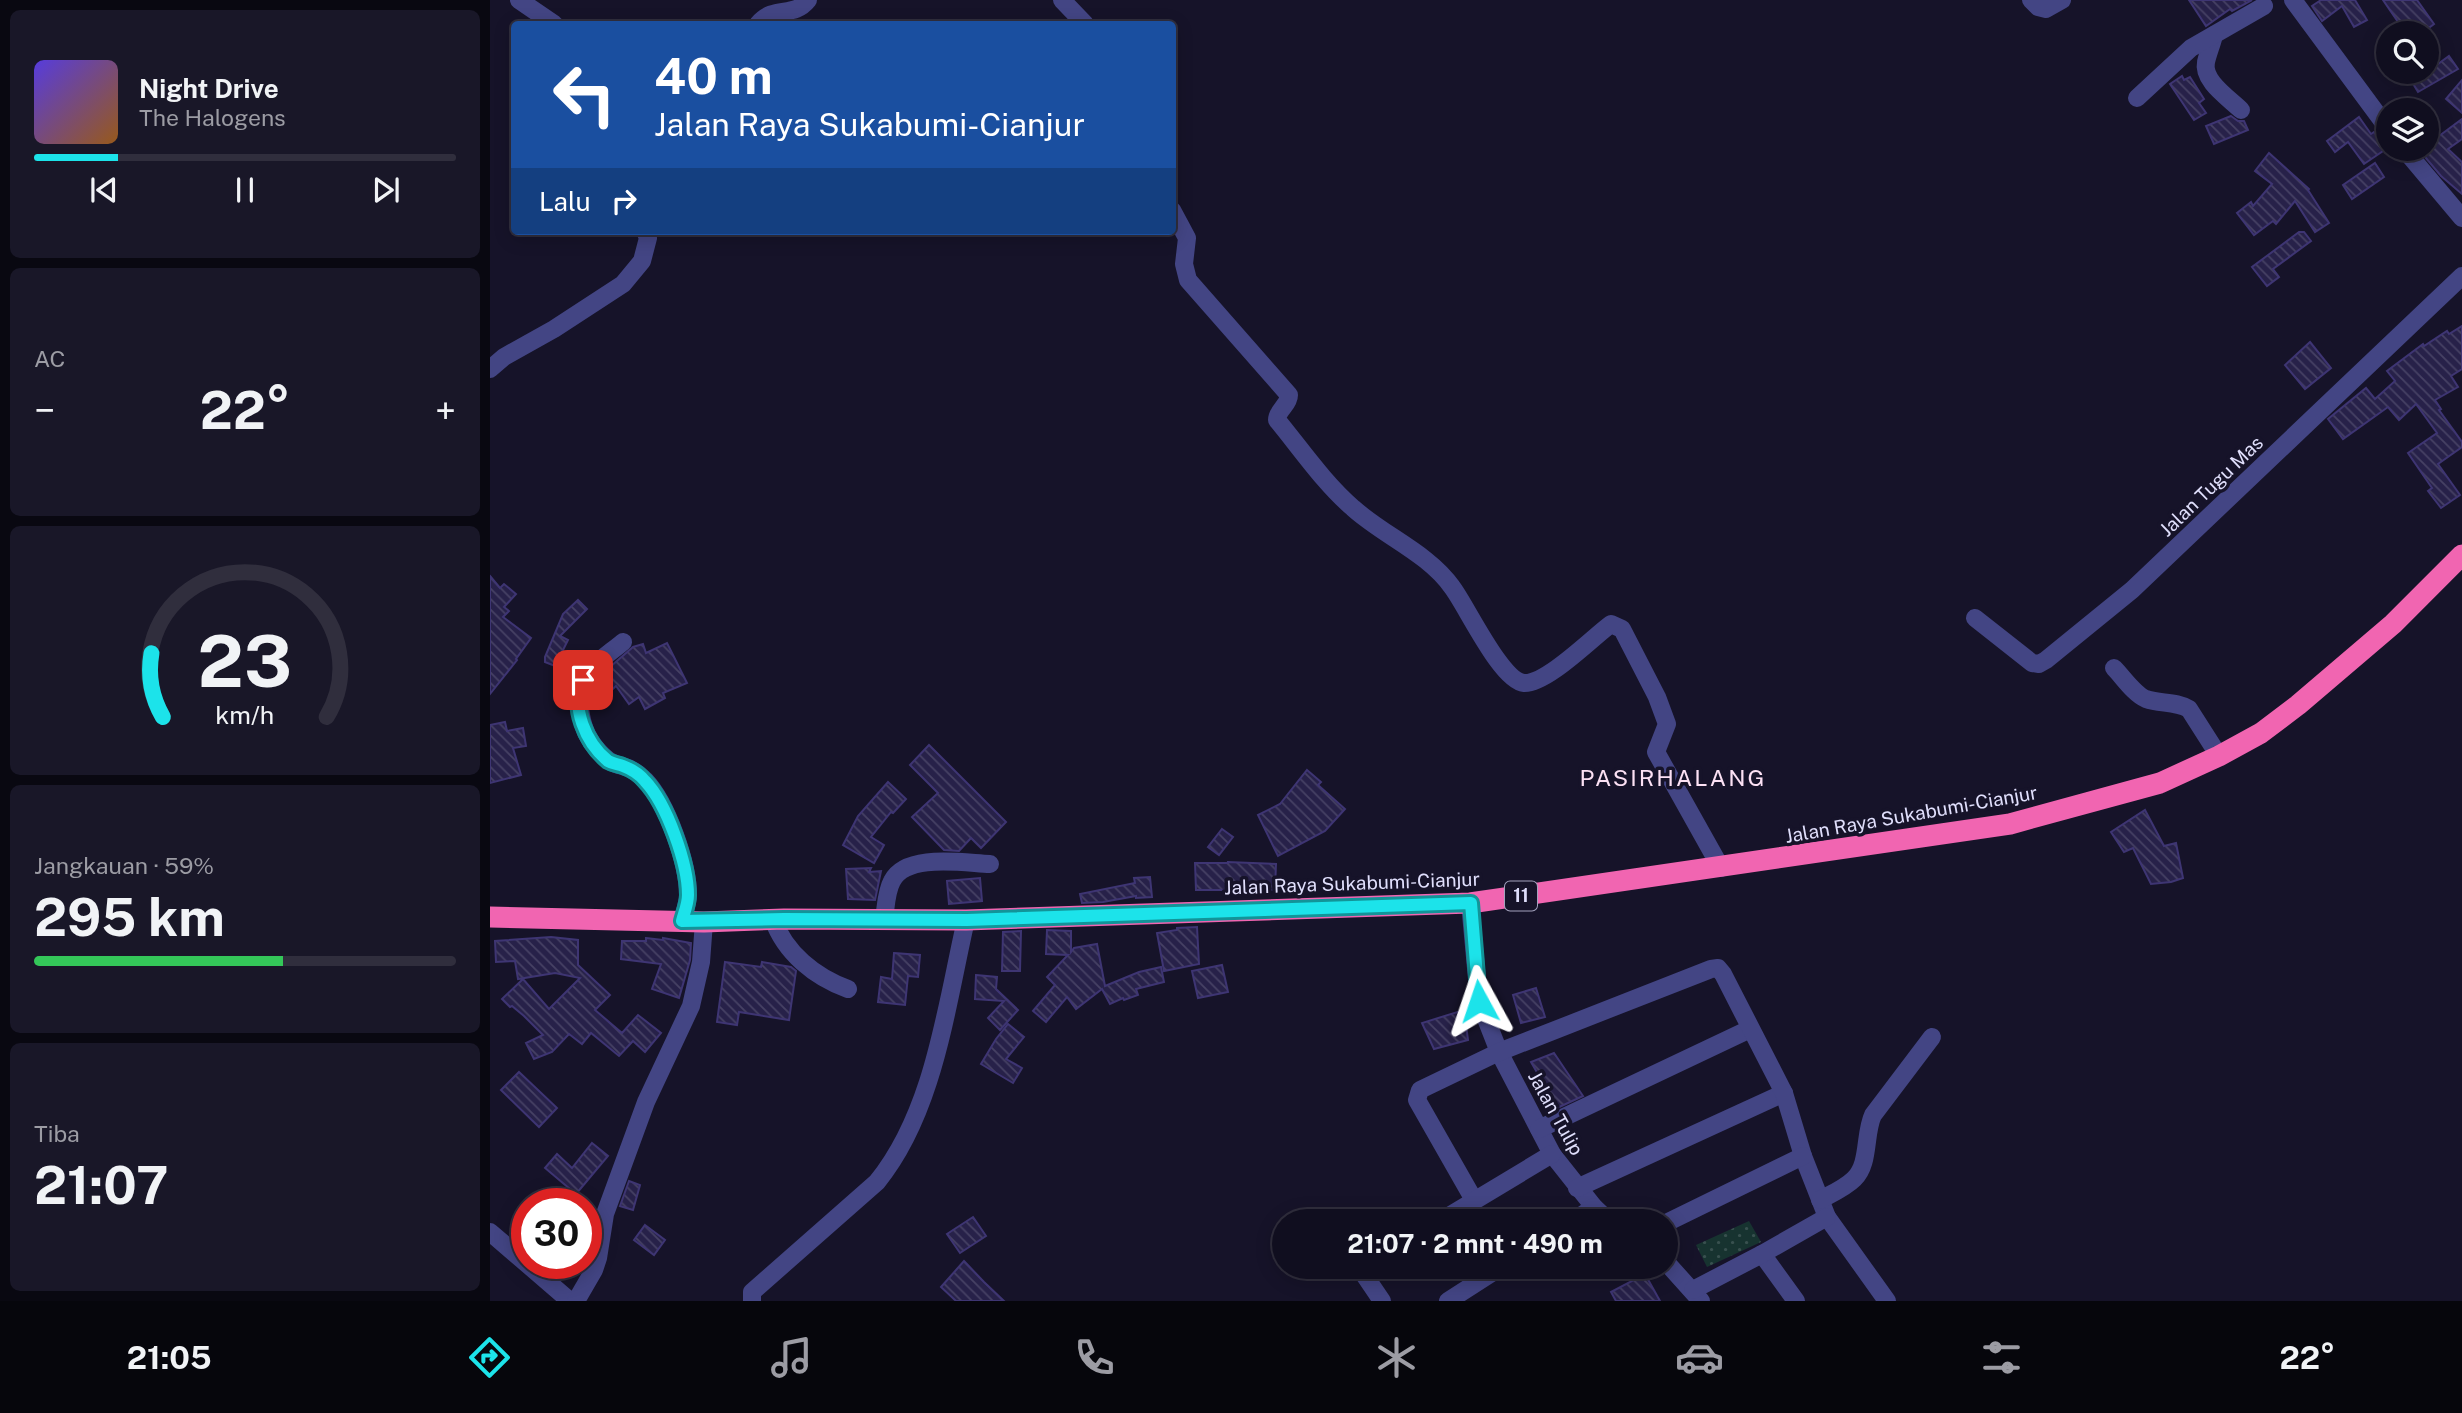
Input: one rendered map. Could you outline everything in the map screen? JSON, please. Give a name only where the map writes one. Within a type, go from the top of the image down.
[{"type":"highway","name":"Jalan Raya Sukabumi-Cianjur","points":[[490,917],[705,922],[773,919],[967,920],[1471,903],[2010,824],[2160,783],[2261,733],[2393,624],[2462,555]]},
{"type":"street","points":[[519,0],[540,6],[552,21]]},
{"type":"street","points":[[761,21],[775,6],[790,12],[808,0]]},
{"type":"street","points":[[1062,0],[1082,21]]},
{"type":"street","points":[[2031,0],[2038,7],[2046,9],[2062,0]]},
{"type":"street","points":[[2137,98],[2191,48],[2262,3],[2293,0],[2376,112]]},
{"type":"street","points":[[2214,35],[2206,69],[2215,85],[2241,110]]},
{"type":"street","points":[[2414,161],[2462,218]]},
{"type":"street","points":[[1176,217],[1187,238],[1184,264],[1188,280],[1289,395],[1289,400],[1276,416],[1277,420],[1353,508],[1439,572],[1454,589],[1485,643],[1515,679],[1522,683],[1536,680],[1567,660],[1612,624],[1622,628],[1657,697],[1667,724],[1657,752],[1721,868]]},
{"type":"street","points":[[490,369],[504,357],[554,329],[623,284],[642,261],[649,238],[647,235]]},
{"type":"street","name":"Jalan Tugu Mas","points":[[1975,618],[2032,663],[2039,664],[2046,660],[2132,590],[2462,276]]},
{"type":"street","points":[[623,642],[583,680],[577,695],[583,726],[590,742],[610,762],[641,777],[670,824],[684,864],[688,896],[682,921]]},
{"type":"street","points":[[2114,668],[2146,699],[2183,705],[2189,709],[2219,756]]},
{"type":"street","points":[[884,919],[891,883],[905,866],[919,862],[990,863]]},
{"type":"street","name":"Jalan Tulip","points":[[1471,903],[1479,1001],[1499,1052],[1552,1154],[1594,1207]]},
{"type":"street","points":[[773,919],[779,937],[806,964],[824,980],[848,989]]},
{"type":"street","points":[[752,1301],[752,1293],[877,1182],[894,1161],[906,1139],[929,1079],[967,920]]},
{"type":"street","points":[[490,1232],[573,1301],[594,1270],[605,1214],[646,1102],[691,1006],[701,962],[705,922]]},
{"type":"street","points":[[1474,1200],[1418,1100],[1420,1090],[1499,1052],[1718,968],[1784,1093],[1803,1156],[1827,1217],[1887,1301]]},
{"type":"street","points":[[1539,1129],[1750,1029]]},
{"type":"street","points":[[1820,1200],[1848,1184],[1861,1171],[1868,1126],[1873,1115],[1932,1037]]},
{"type":"street","points":[[1577,1188],[1784,1093]]},
{"type":"street","points":[[1460,1209],[1552,1154]]},
{"type":"street","points":[[1678,1217],[1803,1156]]},
{"type":"street","points":[[1678,1275],[1697,1295],[1827,1217]]},
{"type":"street","points":[[1762,1254],[1796,1301]]},
{"type":"street","points":[[1367,1279],[1382,1301]]},
{"type":"street","points":[[1448,1301],[1482,1279]]},
{"type":"green space","points":[[1749,1221],[1761,1242],[1707,1267],[1696,1245]]},
{"type":"building","points":[[2189,0],[2252,0],[2232,11],[2230,9],[2206,26]]},
{"type":"building","points":[[2321,0],[2355,0],[2367,20],[2354,27],[2342,6],[2322,21],[2312,6]]},
{"type":"building","points":[[2383,0],[2417,0],[2432,21],[2397,21]]},
{"type":"building","points":[[2449,56],[2458,69],[2439,80],[2439,63]]},
{"type":"building","points":[[2182,76],[2184,80],[2190,77],[2204,99],[2199,103],[2206,113],[2194,120],[2170,84]]},
{"type":"building","points":[[2462,80],[2462,113],[2446,99]]},
{"type":"building","points":[[2413,84],[2432,84],[2418,92]]},
{"type":"building","points":[[2231,116],[2238,121],[2244,121],[2248,130],[2214,144],[2206,126]]},
{"type":"building","points":[[2359,117],[2371,134],[2374,132],[2376,135],[2376,156],[2364,164],[2348,142],[2335,152],[2327,141]]},
{"type":"building","points":[[2462,119],[2462,139],[2448,149],[2462,162],[2462,194],[2428,161],[2439,161],[2439,136]]},
{"type":"building","points":[[2269,153],[2309,189],[2329,223],[2315,232],[2295,201],[2276,224],[2273,221],[2254,235],[2237,213],[2251,202],[2253,206],[2272,184],[2255,171]]},
{"type":"building","points":[[2375,163],[2384,177],[2352,199],[2343,185]]},
{"type":"building","points":[[2299,232],[2304,232],[2311,241],[2273,269],[2279,277],[2267,286],[2252,267]]},
{"type":"building","points":[[2462,326],[2462,369],[2451,376],[2458,387],[2435,400],[2462,442],[2462,447],[2438,464],[2460,495],[2441,508],[2428,491],[2432,488],[2408,453],[2437,433],[2416,404],[2399,420],[2388,407],[2343,439],[2328,419],[2366,388],[2375,399],[2395,381],[2387,371],[2423,344],[2424,346],[2447,331],[2449,334]]},
{"type":"building","points":[[2310,342],[2331,368],[2305,389],[2285,365]]},
{"type":"building","points":[[490,576],[500,588],[504,584],[516,594],[504,607],[509,611],[503,617],[531,638],[490,694]]},
{"type":"building","points":[[578,600],[587,609],[560,636],[568,640],[561,654],[565,655],[560,668],[545,662],[545,657],[563,614]]},
{"type":"building","points":[[667,643],[687,683],[663,693],[665,698],[645,709],[639,697],[629,704],[616,686],[592,708],[591,693],[597,687],[594,684],[633,647],[643,644],[646,653]]},
{"type":"building","points":[[505,722],[507,731],[523,728],[526,746],[513,748],[521,775],[490,783],[490,725]]},
{"type":"building","points":[[929,745],[1006,822],[981,848],[971,838],[959,851],[944,850],[912,817],[938,793],[910,765]]},
{"type":"building","points":[[1307,770],[1321,782],[1318,785],[1345,809],[1325,831],[1278,856],[1258,815],[1280,804]]},
{"type":"building","points":[[888,782],[906,799],[891,812],[871,837],[884,845],[874,863],[843,845],[858,816]]},
{"type":"building","points":[[2145,810],[2164,846],[2176,843],[2183,878],[2151,884],[2133,848],[2124,852],[2111,832]]},
{"type":"building","points":[[1222,829],[1233,837],[1219,855],[1208,847]]},
{"type":"building","points":[[1227,862],[1276,864],[1275,890],[1245,888],[1245,892],[1229,893],[1229,890],[1196,890],[1195,863],[1229,863]]},
{"type":"building","points":[[871,868],[869,872],[881,871],[875,900],[848,899],[846,869]]},
{"type":"building","points":[[1150,877],[1152,897],[1136,896],[1082,903],[1080,894],[1135,883],[1134,878]]},
{"type":"building","points":[[980,878],[982,901],[949,904],[947,881]]},
{"type":"building","points":[[1197,927],[1199,964],[1164,971],[1157,933]]},
{"type":"building","points":[[1047,930],[1071,931],[1071,952],[1074,948],[1097,944],[1105,986],[1139,972],[1161,967],[1164,982],[1136,989],[1138,995],[1110,1004],[1102,989],[1076,1009],[1067,997],[1046,1022],[1033,1011],[1055,985],[1047,977],[1068,955],[1046,954]]},
{"type":"building","points":[[1021,931],[1020,971],[1002,971],[1003,932]]},
{"type":"building","points":[[551,937],[578,940],[578,965],[610,995],[595,1010],[622,1033],[638,1015],[661,1033],[645,1052],[633,1041],[619,1056],[591,1033],[582,1044],[569,1034],[552,1052],[534,1059],[526,1043],[543,1035],[502,999],[523,979],[549,1009],[580,978],[555,973],[518,979],[515,961],[496,962],[495,941]]},
{"type":"building","points":[[646,938],[691,943],[690,960],[679,998],[652,989],[661,964],[621,959],[622,941],[646,941]]},
{"type":"building","points":[[894,953],[920,955],[918,977],[908,976],[905,1005],[878,1002],[881,977],[892,979]]},
{"type":"building","points":[[725,962],[761,967],[762,962],[791,967],[796,971],[789,1020],[739,1012],[737,1025],[717,1022]]},
{"type":"building","points":[[1222,965],[1228,992],[1198,998],[1192,971]]},
{"type":"building","points":[[976,975],[997,977],[996,989],[1018,1010],[1000,1030],[988,1018],[1004,1001],[975,999]]},
{"type":"building","points":[[1536,988],[1545,1017],[1521,1023],[1513,995]]},
{"type":"building","points":[[1464,1010],[1468,1040],[1434,1049],[1422,1023]]},
{"type":"building","points":[[1008,1024],[1024,1037],[1006,1059],[1022,1068],[1013,1083],[981,1064]]},
{"type":"building","points":[[1554,1053],[1583,1096],[1555,1109],[1539,1092],[1546,1088],[1531,1062]]},
{"type":"building","points":[[519,1072],[557,1108],[539,1127],[501,1090]]},
{"type":"building","points":[[592,1143],[608,1156],[581,1188],[569,1188],[545,1168],[557,1154],[572,1168]]},
{"type":"building","points":[[629,1181],[640,1185],[633,1210],[620,1206]]},
{"type":"building","points":[[973,1217],[986,1236],[960,1253],[947,1234]]},
{"type":"building","points":[[645,1225],[665,1240],[654,1255],[634,1240]]},
{"type":"building","points":[[964,1261],[1004,1301],[956,1301],[941,1287]]},
{"type":"building","points":[[1636,1279],[1648,1279],[1660,1301],[1616,1301],[1611,1292]]},
{"type":"district","name":"PASIRHALANG","points":[[1673,778]]},
{"type":"route","points":[[583,680],[577,695],[583,726],[590,742],[610,762],[632,770],[652,788],[670,824],[684,864],[688,896],[682,921],[967,920],[1471,903],[1479,1001]]}]
